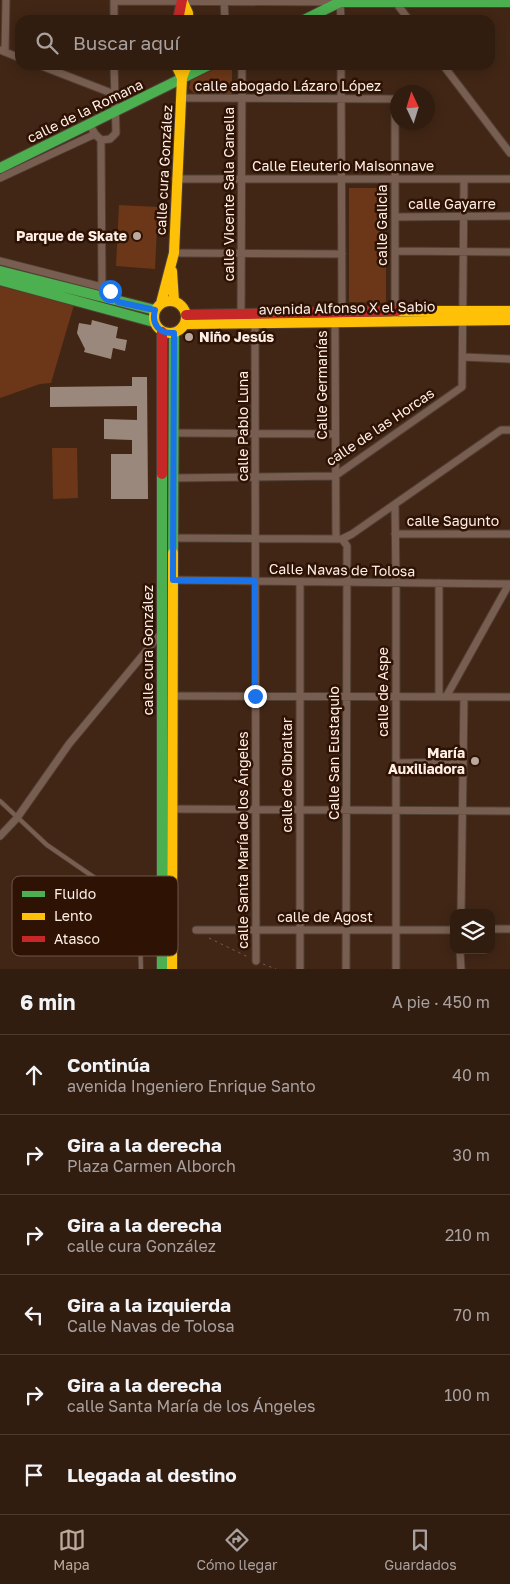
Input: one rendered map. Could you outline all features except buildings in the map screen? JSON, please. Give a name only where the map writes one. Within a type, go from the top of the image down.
[{"type":"main road","points":[[179,15],[182,0]]},
{"type":"main road","points":[[182,0],[188,15]]},
{"type":"main road","points":[[314,15],[340,2],[368,0],[510,2]]},
{"type":"main road","name":"calle cura González","points":[[177,70],[182,78]]},
{"type":"main road","name":"calle cura González","points":[[174,301],[173,258],[176,179],[182,78],[185,70]]},
{"type":"main road","name":"calle de la Romana","points":[[0,168],[92,129],[116,112],[199,70]]},
{"type":"main road","name":"calle cura González","points":[[158,307],[173,258]]},
{"type":"main road","points":[[0,270],[118,302],[158,307],[174,301],[181,305],[185,320],[174,333],[162,332],[154,322],[0,280]]},
{"type":"main road","points":[[154,322],[158,307]]},
{"type":"main road","name":"avenida Alfonso X el Sabio","points":[[463,316],[510,311]]},
{"type":"main road","name":"avenida Alfonso X el Sabio","points":[[185,320],[395,315],[463,316],[510,320]]},
{"type":"main road","name":"calle cura González","points":[[162,332],[162,876]]},
{"type":"main road","name":"calle cura González","points":[[172,876],[174,333]]},
{"type":"main road","name":"calle cura González","points":[[162,956],[162,969]]},
{"type":"main road","name":"calle cura González","points":[[172,956],[172,969]]},
{"type":"street","points":[[6,0],[3,51],[15,56]]},
{"type":"street","points":[[114,15],[114,1],[182,0],[340,2],[341,15]]},
{"type":"street","points":[[394,0],[405,15]]},
{"type":"street","points":[[224,1],[224,15]]},
{"type":"street","points":[[52,70],[114,94]]},
{"type":"street","points":[[101,140],[110,139],[116,133],[114,70]]},
{"type":"street","name":"calle Vicente Sala Canella","points":[[241,318],[242,70]]},
{"type":"street","name":"Calle Germanías","points":[[339,539],[335,476],[335,434],[342,254],[341,70]]},
{"type":"street","points":[[447,70],[510,152]]},
{"type":"street","name":"calle abogado Lázaro López","points":[[181,98],[390,99]]},
{"type":"street","points":[[0,178],[92,129],[101,140],[102,287]]},
{"type":"street","name":"calle Galicia","points":[[395,130],[395,315]]},
{"type":"street","name":"Calle Eleuterio Maisonnave","points":[[176,179],[510,179]]},
{"type":"street","name":"calle de las Horcas","points":[[173,478],[335,476],[462,387],[464,179]]},
{"type":"street","name":"calle Gayarre","points":[[395,217],[510,216]]},
{"type":"street","points":[[395,251],[510,252]]},
{"type":"street","points":[[173,258],[242,253],[342,254]]},
{"type":"street","points":[[0,261],[102,287],[110,291],[118,302]]},
{"type":"street","name":"calle Pablo Luna","points":[[255,318],[255,538]]},
{"type":"street","points":[[463,357],[510,359]]},
{"type":"street","points":[[173,538],[339,539],[394,504],[501,430],[510,430]]},
{"type":"street","points":[[174,433],[335,434]]},
{"type":"street","name":"calle de Aspe","points":[[394,504],[396,534],[396,969]]},
{"type":"street","name":"calle Sagunto","points":[[396,534],[510,534]]},
{"type":"street","name":"calle Santa María de los Ángeles","points":[[255,538],[256,961]]},
{"type":"street","name":"Calle San Eustaquio","points":[[339,539],[347,546],[346,969]]},
{"type":"street","name":"Calle Navas de Tolosa","points":[[173,580],[509,584]]},
{"type":"street","name":"calle de Gibraltar","points":[[300,582],[300,969]]},
{"type":"street","points":[[439,583],[442,697]]},
{"type":"street","points":[[442,697],[509,584]]},
{"type":"street","points":[[0,836],[17,818],[70,744],[162,632]]},
{"type":"street","points":[[173,696],[510,696]]},
{"type":"street","points":[[461,909],[464,697]]},
{"type":"street","points":[[395,763],[463,762]]},
{"type":"street","points":[[172,809],[510,810]]},
{"type":"street","points":[[495,929],[510,929]]},
{"type":"street","name":"calle de Agost","points":[[196,930],[450,930]]},
{"type":"street","points":[[460,954],[461,969]]},
{"type":"lane","points":[[0,801],[47,845],[92,876]]},
{"type":"lane","points":[[141,956],[141,969]]},
{"type":"path","points":[[209,938],[222,946],[276,969]]},
{"type":"shaded area","points":[[213,70],[232,70],[232,95],[194,93],[189,88],[191,80]]},
{"type":"shaded area","points":[[349,188],[386,188],[386,303],[349,302]]},
{"type":"shaded area","name":"Parque de Skate","points":[[119,205],[158,207],[155,269],[116,266]]},
{"type":"shaded area","points":[[0,286],[74,305],[51,383],[40,384],[0,398]]},
{"type":"shaded area","points":[[52,448],[77,448],[78,498],[53,499]]},
{"type":"traffic: fast","points":[[314,15],[340,2],[510,2]]},
{"type":"traffic: fast","points":[[0,168],[199,70]]},
{"type":"traffic: fast","points":[[0,271],[155,310]]},
{"type":"traffic: fast","points":[[0,280],[154,322]]},
{"type":"traffic: fast","points":[[173,553],[174,333]]},
{"type":"traffic: fast","points":[[162,474],[162,876]]},
{"type":"traffic: fast","points":[[162,956],[162,969]]},
{"type":"traffic: slow","points":[[182,0],[188,15]]},
{"type":"traffic: slow","points":[[178,70],[182,78]]},
{"type":"traffic: slow","points":[[161,303],[174,253],[182,78],[185,70]]},
{"type":"traffic: slow","points":[[172,271],[174,301]]},
{"type":"traffic: slow","points":[[170,301],[182,305],[186,317],[182,329],[170,333],[158,329],[154,317],[158,305],[170,301]]},
{"type":"traffic: slow","points":[[397,311],[510,311]]},
{"type":"traffic: slow","points":[[185,324],[510,320]]},
{"type":"traffic: slow","points":[[172,876],[173,553]]},
{"type":"traffic: slow","points":[[172,956],[172,969]]},
{"type":"traffic: jam","points":[[179,15],[182,0]]},
{"type":"traffic: jam","points":[[186,315],[397,311]]},
{"type":"traffic: jam","points":[[162,332],[162,474]]},
{"type":"place","name":"Parque de Skate","points":[[137,236]]},
{"type":"place","name":"Niño Jesús","points":[[189,337]]},
{"type":"place","name":"María Auxiliadora","points":[[475,761]]},
{"type":"route","points":[[110,291],[118,302],[155,310],[153,318],[156,326],[162,332],[174,333],[173,580],[255,581],[255,696]]}]
